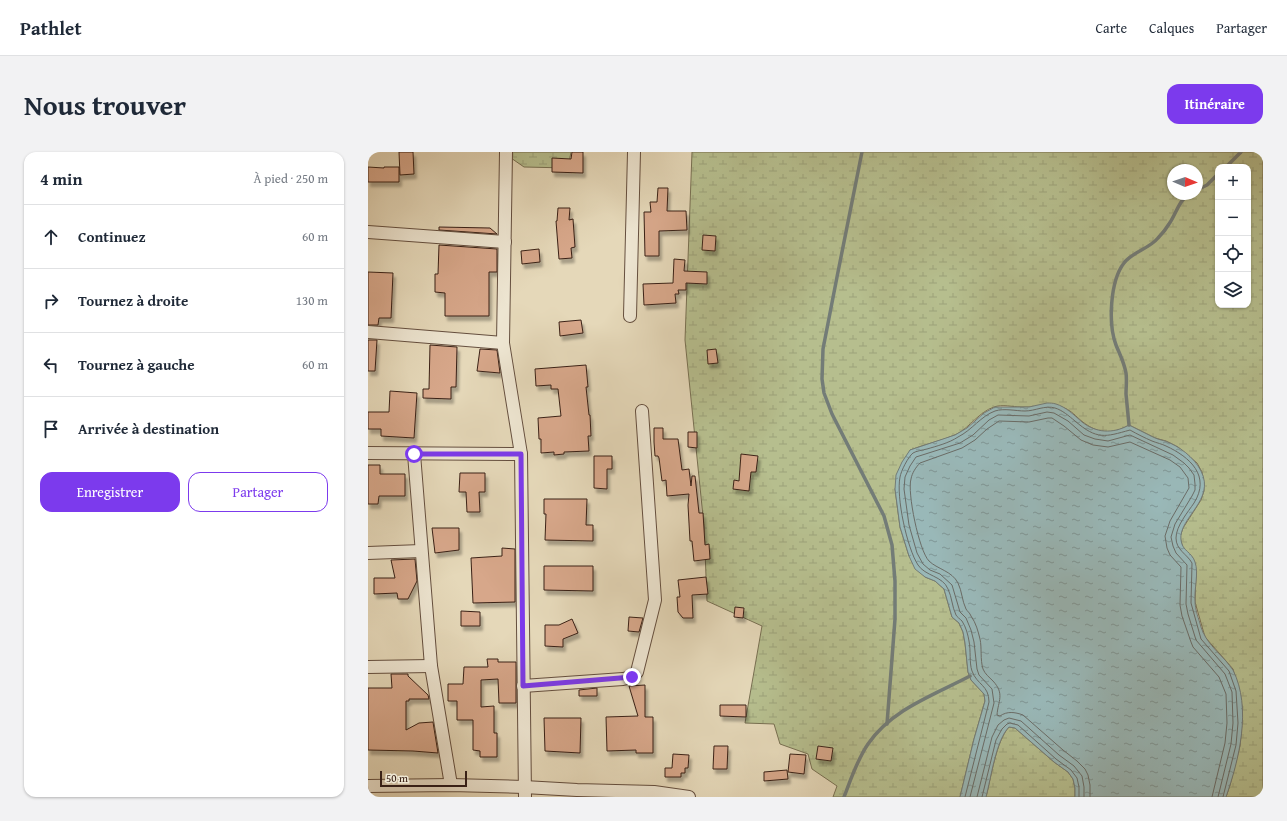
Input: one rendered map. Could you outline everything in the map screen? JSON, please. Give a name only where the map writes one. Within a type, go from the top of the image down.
[{"type":"street","points":[[506,152],[503,343],[521,454],[524,792]]},
{"type":"street","points":[[630,316],[634,152]]},
{"type":"street","points":[[368,232],[505,242]]},
{"type":"street","points":[[368,332],[503,343]]},
{"type":"street","points":[[523,686],[623,679],[632,677],[637,672],[655,600],[642,411]]},
{"type":"street","points":[[368,453],[521,454]]},
{"type":"street","points":[[414,454],[421,552],[443,789]]},
{"type":"street","points":[[368,553],[421,552]]},
{"type":"street","points":[[368,666],[431,666]]},
{"type":"street","points":[[368,786],[524,792],[654,792],[689,797]]},
{"type":"green space","points":[[511,152],[571,152],[568,168],[524,167],[511,158]]},
{"type":"green space","points":[[692,152],[1263,152],[1263,797],[1226,797],[1240,746],[1242,706],[1233,669],[1205,637],[1195,602],[1196,573],[1193,558],[1183,548],[1180,537],[1183,528],[1201,500],[1204,491],[1202,472],[1197,463],[1178,447],[1166,441],[1155,438],[1129,425],[1122,429],[1108,432],[1095,429],[1083,422],[1070,411],[1061,407],[997,406],[984,412],[957,434],[910,450],[895,489],[900,527],[909,556],[925,577],[935,581],[944,589],[952,617],[959,623],[963,632],[968,672],[971,680],[984,694],[985,701],[960,797],[833,797],[837,786],[812,769],[808,754],[780,744],[774,724],[745,723],[762,626],[707,601],[704,526],[685,340]]},
{"type":"green space","points":[[1009,727],[1015,728],[1054,762],[1068,772],[1073,779],[1075,797],[986,797],[997,750],[1004,733]]},
{"type":"water","points":[[1047,403],[1063,407],[1087,426],[1099,430],[1117,430],[1129,425],[1154,438],[1170,443],[1181,449],[1190,457],[1201,471],[1204,481],[1204,491],[1196,508],[1185,524],[1181,540],[1183,547],[1194,559],[1196,566],[1195,604],[1201,627],[1208,641],[1233,670],[1239,685],[1242,701],[1242,734],[1235,767],[1226,797],[1075,797],[1073,779],[1068,772],[1054,762],[1015,728],[1009,727],[1004,733],[997,750],[986,797],[960,797],[985,701],[984,694],[971,680],[968,672],[963,632],[959,623],[952,617],[944,589],[935,581],[925,577],[915,569],[909,556],[900,527],[895,489],[896,475],[910,450],[955,435],[967,428],[984,413],[995,407],[1029,407]]},
{"type":"building","points":[[399,152],[413,152],[414,174],[400,175]]},
{"type":"building","points":[[572,152],[583,152],[583,173],[552,172],[552,158],[571,159]]},
{"type":"building","points":[[368,167],[399,167],[399,182],[368,182]]},
{"type":"building","points":[[658,188],[668,188],[667,211],[686,211],[687,230],[659,231],[659,256],[645,256],[644,212],[651,212],[650,202],[657,202]]},
{"type":"building","points":[[558,208],[570,208],[569,220],[573,219],[575,247],[571,248],[572,258],[559,259],[556,221]]},
{"type":"building","points":[[439,227],[490,228],[497,234],[439,230]]},
{"type":"building","points":[[703,235],[716,236],[715,251],[702,250]]},
{"type":"building","points":[[439,245],[497,249],[497,272],[489,272],[489,316],[445,316],[445,293],[435,292],[435,274],[438,274]]},
{"type":"building","points":[[539,249],[540,262],[522,264],[521,251]]},
{"type":"building","points":[[674,259],[685,260],[684,271],[707,272],[707,284],[686,283],[686,290],[678,290],[679,294],[675,294],[676,303],[644,305],[643,284],[673,283]]},
{"type":"building","points":[[368,272],[393,273],[391,318],[379,318],[378,325],[368,325]]},
{"type":"building","points":[[581,320],[583,333],[560,336],[559,322]]},
{"type":"building","points":[[368,340],[377,340],[375,371],[368,371]]},
{"type":"building","points":[[430,345],[457,347],[456,387],[451,387],[451,399],[423,398],[423,389],[429,389]]},
{"type":"building","points":[[480,349],[497,350],[500,373],[477,371]]},
{"type":"building","points":[[716,349],[718,363],[708,364],[707,350]]},
{"type":"building","points":[[586,365],[588,387],[586,387],[591,436],[588,436],[589,451],[564,452],[564,454],[554,455],[554,452],[541,453],[538,418],[561,416],[558,389],[551,389],[551,385],[536,386],[535,369]]},
{"type":"building","points":[[390,391],[417,393],[414,438],[381,436],[381,429],[368,429],[368,412],[389,412]]},
{"type":"building","points":[[654,428],[663,428],[663,439],[678,439],[682,470],[689,469],[691,486],[692,476],[695,476],[699,513],[703,513],[705,545],[709,544],[710,559],[694,561],[692,541],[690,541],[688,505],[689,494],[667,496],[666,480],[662,481],[659,458],[658,456],[655,456]]},
{"type":"building","points":[[688,432],[697,432],[697,448],[688,447]]},
{"type":"building","points":[[741,454],[758,456],[756,472],[751,472],[749,491],[733,489],[734,480],[739,481]]},
{"type":"building","points":[[594,456],[612,456],[612,469],[607,469],[607,489],[594,488]]},
{"type":"building","points":[[368,465],[380,465],[380,474],[405,474],[405,496],[379,496],[378,504],[368,504]]},
{"type":"building","points":[[460,473],[485,473],[485,492],[479,492],[480,512],[467,512],[466,492],[459,492]]},
{"type":"building","points":[[544,499],[587,499],[586,525],[593,525],[593,541],[545,540],[546,514],[544,514]]},
{"type":"building","points":[[432,528],[459,528],[459,550],[435,553]]},
{"type":"building","points":[[502,548],[515,549],[515,602],[473,603],[471,558],[502,556]]},
{"type":"building","points":[[415,559],[417,581],[408,599],[398,599],[397,593],[374,594],[374,578],[395,578],[391,560]]},
{"type":"building","points":[[544,566],[593,566],[593,591],[544,590]]},
{"type":"building","points":[[706,577],[708,594],[692,595],[693,618],[683,618],[678,612],[677,597],[680,597],[678,580]]},
{"type":"building","points":[[735,607],[744,608],[743,618],[734,617]]},
{"type":"building","points":[[461,611],[480,612],[480,626],[461,626]]},
{"type":"building","points":[[629,617],[643,618],[639,632],[628,631]]},
{"type":"building","points":[[572,619],[578,633],[563,639],[563,647],[545,646],[545,625],[559,625]]},
{"type":"building","points":[[487,659],[498,659],[498,662],[516,662],[516,703],[499,703],[498,679],[481,680],[481,707],[494,706],[494,733],[497,733],[497,757],[480,757],[480,751],[473,750],[473,720],[457,720],[457,701],[448,701],[448,684],[463,684],[464,667],[488,667]]},
{"type":"building","points":[[391,674],[408,674],[408,676],[428,695],[429,699],[409,699],[409,701],[406,701],[406,730],[419,723],[433,722],[438,753],[368,750],[368,688],[392,688]]},
{"type":"building","points":[[645,685],[645,717],[653,717],[653,753],[636,753],[636,750],[607,751],[606,717],[638,716],[629,686]]},
{"type":"building","points":[[597,688],[597,696],[579,696],[579,690]]},
{"type":"building","points":[[720,705],[746,705],[746,717],[720,716]]},
{"type":"building","points":[[544,718],[581,718],[580,753],[545,751]]},
{"type":"building","points":[[714,746],[728,746],[727,769],[713,769]]},
{"type":"building","points":[[818,746],[833,748],[831,761],[816,759]]},
{"type":"building","points":[[673,754],[689,755],[688,768],[685,768],[685,773],[681,773],[681,777],[665,777],[665,768],[672,768]]},
{"type":"building","points":[[790,754],[806,755],[804,774],[788,772]]},
{"type":"building","points":[[787,770],[788,779],[764,781],[764,772]]},
{"type":"waterway","points":[[862,152],[823,349],[822,379],[824,393],[832,414],[884,516],[892,545],[895,581],[895,619],[887,724]]},
{"type":"waterway","points":[[1229,164],[1241,152]]},
{"type":"waterway","points":[[1203,187],[1215,177]]},
{"type":"waterway","points":[[1129,425],[1126,394],[1126,373],[1113,336],[1111,315],[1113,291],[1119,271],[1127,259],[1154,242],[1167,228],[1183,200]]},
{"type":"waterway","points":[[844,797],[854,770],[868,744],[889,721],[914,704],[970,676]]},
{"type":"route","points":[[414,454],[521,454],[523,686],[623,679],[632,677]]}]
